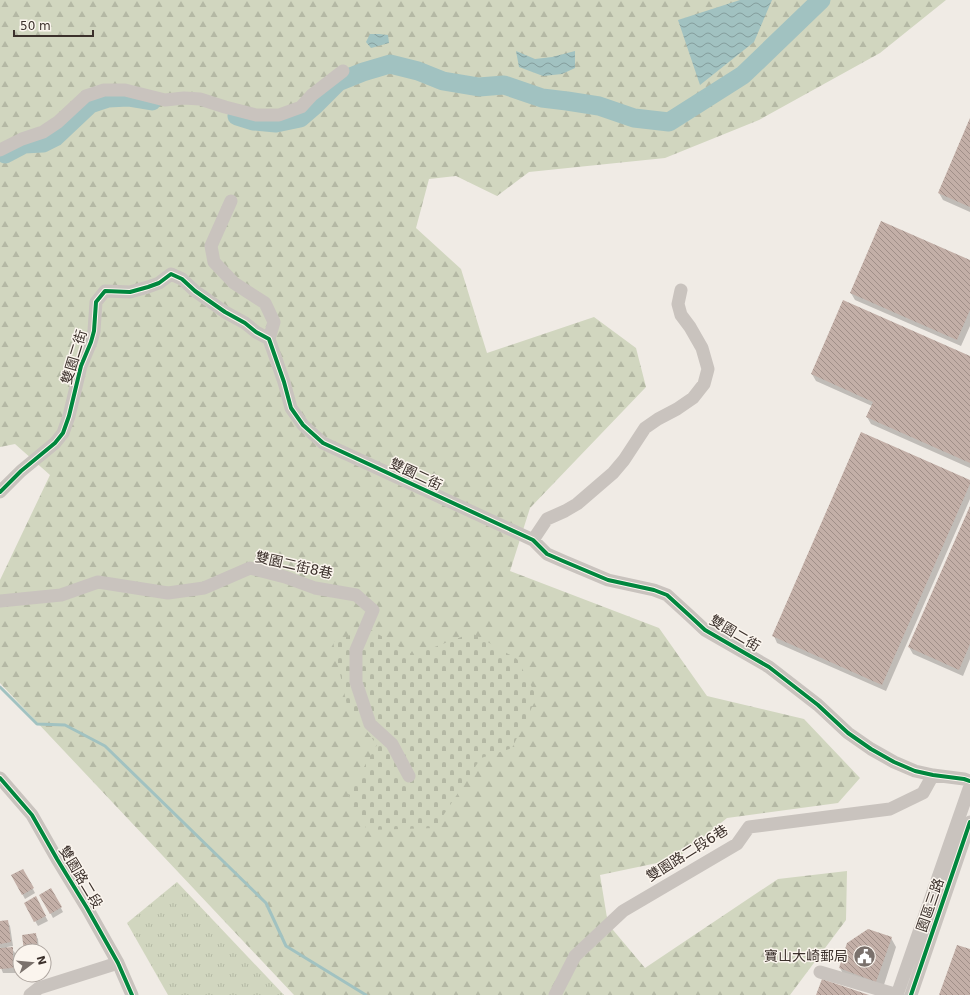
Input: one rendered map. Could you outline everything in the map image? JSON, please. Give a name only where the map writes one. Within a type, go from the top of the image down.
[{"type":"street","points":[[0,150],[22,139],[43,132],[58,122],[86,96],[104,90],[125,90],[165,100],[184,98],[200,99],[256,115],[279,115],[301,107],[312,95],[343,71]]},
{"type":"street","points":[[231,201],[211,246],[214,262],[234,283],[265,303],[274,322],[269,339]]},
{"type":"street","name":"雙園二街","points":[[0,492],[21,471],[55,443],[63,433],[70,416],[81,366],[94,331],[96,302],[105,291],[130,292],[159,283],[171,274],[182,279],[195,291],[225,312],[269,339],[284,382],[291,408],[303,425],[323,443],[533,540],[547,554],[608,580],[654,590],[667,595],[705,630],[769,667],[818,705],[848,733],[871,749],[894,762],[915,771],[970,781]]},
{"type":"street","points":[[533,540],[547,519],[577,504],[613,473],[624,460],[645,428],[693,398],[704,384],[708,369],[702,348],[681,315],[678,304],[681,290]]},
{"type":"street","name":"雙園二街8巷","points":[[0,601],[61,595],[98,582],[168,593],[204,588],[250,568],[285,577],[315,588],[356,595],[373,610],[356,650],[356,682],[370,724],[392,744],[409,776]]},
{"type":"street","name":"雙園路二段6巷","points":[[555,995],[575,956],[623,911],[737,844],[749,827],[890,809],[923,793],[934,775]]},
{"type":"street","name":"雙園路二段","points":[[0,778],[32,815],[118,963],[132,995]]},
{"type":"street","name":"園區三路","points":[[898,995],[970,786]]},
{"type":"street","name":"園區三路","points":[[911,995],[970,822]]},
{"type":"street","points":[[30,995],[39,988],[118,963]]},
{"type":"street","points":[[820,972],[898,995]]},
{"type":"green space","points":[[0,0],[946,0],[880,53],[759,120],[665,158],[529,172],[497,196],[456,176],[429,179],[416,228],[461,269],[487,353],[594,317],[636,348],[646,387],[530,508],[510,571],[659,628],[707,696],[804,719],[860,778],[838,803],[727,818],[676,859],[600,875],[608,924],[645,968],[778,879],[847,871],[846,920],[790,995],[294,995],[0,683],[0,580],[50,475],[15,444],[0,447]]},
{"type":"green space","points":[[368,628],[413,655],[472,633],[517,659],[537,697],[512,748],[481,758],[435,828],[367,830],[348,794],[377,745],[347,705],[333,642]]},
{"type":"green space","points":[[177,882],[284,995],[168,995],[127,923]]},
{"type":"water","points":[[740,0],[772,0],[754,42],[700,85],[678,20]]},
{"type":"water","points":[[370,34],[388,35],[389,43],[371,48],[366,42]]},
{"type":"water","points":[[516,51],[535,59],[552,57],[575,51],[575,68],[562,74],[543,76],[519,67]]},
{"type":"building","points":[[970,118],[970,207],[938,193]]},
{"type":"building","points":[[881,221],[970,260],[970,310],[957,340],[850,293]]},
{"type":"building","points":[[843,300],[970,356],[970,463],[866,417],[873,402],[811,374]]},
{"type":"building","points":[[861,432],[970,480],[970,484],[882,685],[772,636]]},
{"type":"building","points":[[970,506],[970,644],[959,670],[908,647]]},
{"type":"building","points":[[23,869],[34,888],[22,895],[11,875]]},
{"type":"building","points":[[51,888],[62,907],[50,914],[39,895]]},
{"type":"building","points":[[36,896],[46,916],[34,922],[24,903]]},
{"type":"building","points":[[8,920],[11,942],[0,944],[0,921]]},
{"type":"building","name":"寶山大崎郵局","points":[[868,929],[892,937],[876,982],[839,968],[847,943]]},
{"type":"building","points":[[36,933],[37,943],[23,943],[22,935]]},
{"type":"building","points":[[957,945],[970,949],[970,995],[939,995]]},
{"type":"building","points":[[12,947],[12,968],[0,969],[0,948]]},
{"type":"building","points":[[822,979],[869,995],[816,995]]},
{"type":"waterway","points":[[237,116],[253,121],[276,123],[300,118],[338,82],[363,72],[390,64],[418,71],[443,81],[479,87],[504,85],[542,98],[599,106],[634,118],[669,122],[743,75],[821,0]]},
{"type":"waterway","points":[[5,154],[24,144],[43,143],[55,137],[90,104],[108,98],[128,97],[152,101]]},
{"type":"waterway","points":[[0,687],[37,724],[65,725],[105,746],[266,903],[286,946],[366,995]]},
{"type":"cycle path","points":[[0,492],[21,471],[55,443],[63,433],[69,416],[81,366],[94,331],[96,302],[105,291],[130,292],[159,283],[171,274],[182,279],[195,291],[225,312],[269,339],[284,382],[291,408],[303,425],[323,443],[533,540],[547,554],[608,580],[654,590],[667,595],[705,630],[769,667],[818,705],[848,733],[871,749],[894,762],[915,771],[970,781]]},
{"type":"cycle path","points":[[0,778],[32,815],[118,963],[132,995]]},
{"type":"cycle path","points":[[911,995],[970,822]]},
{"type":"place","name":"寶山大崎郵局","points":[[864,956]]}]
